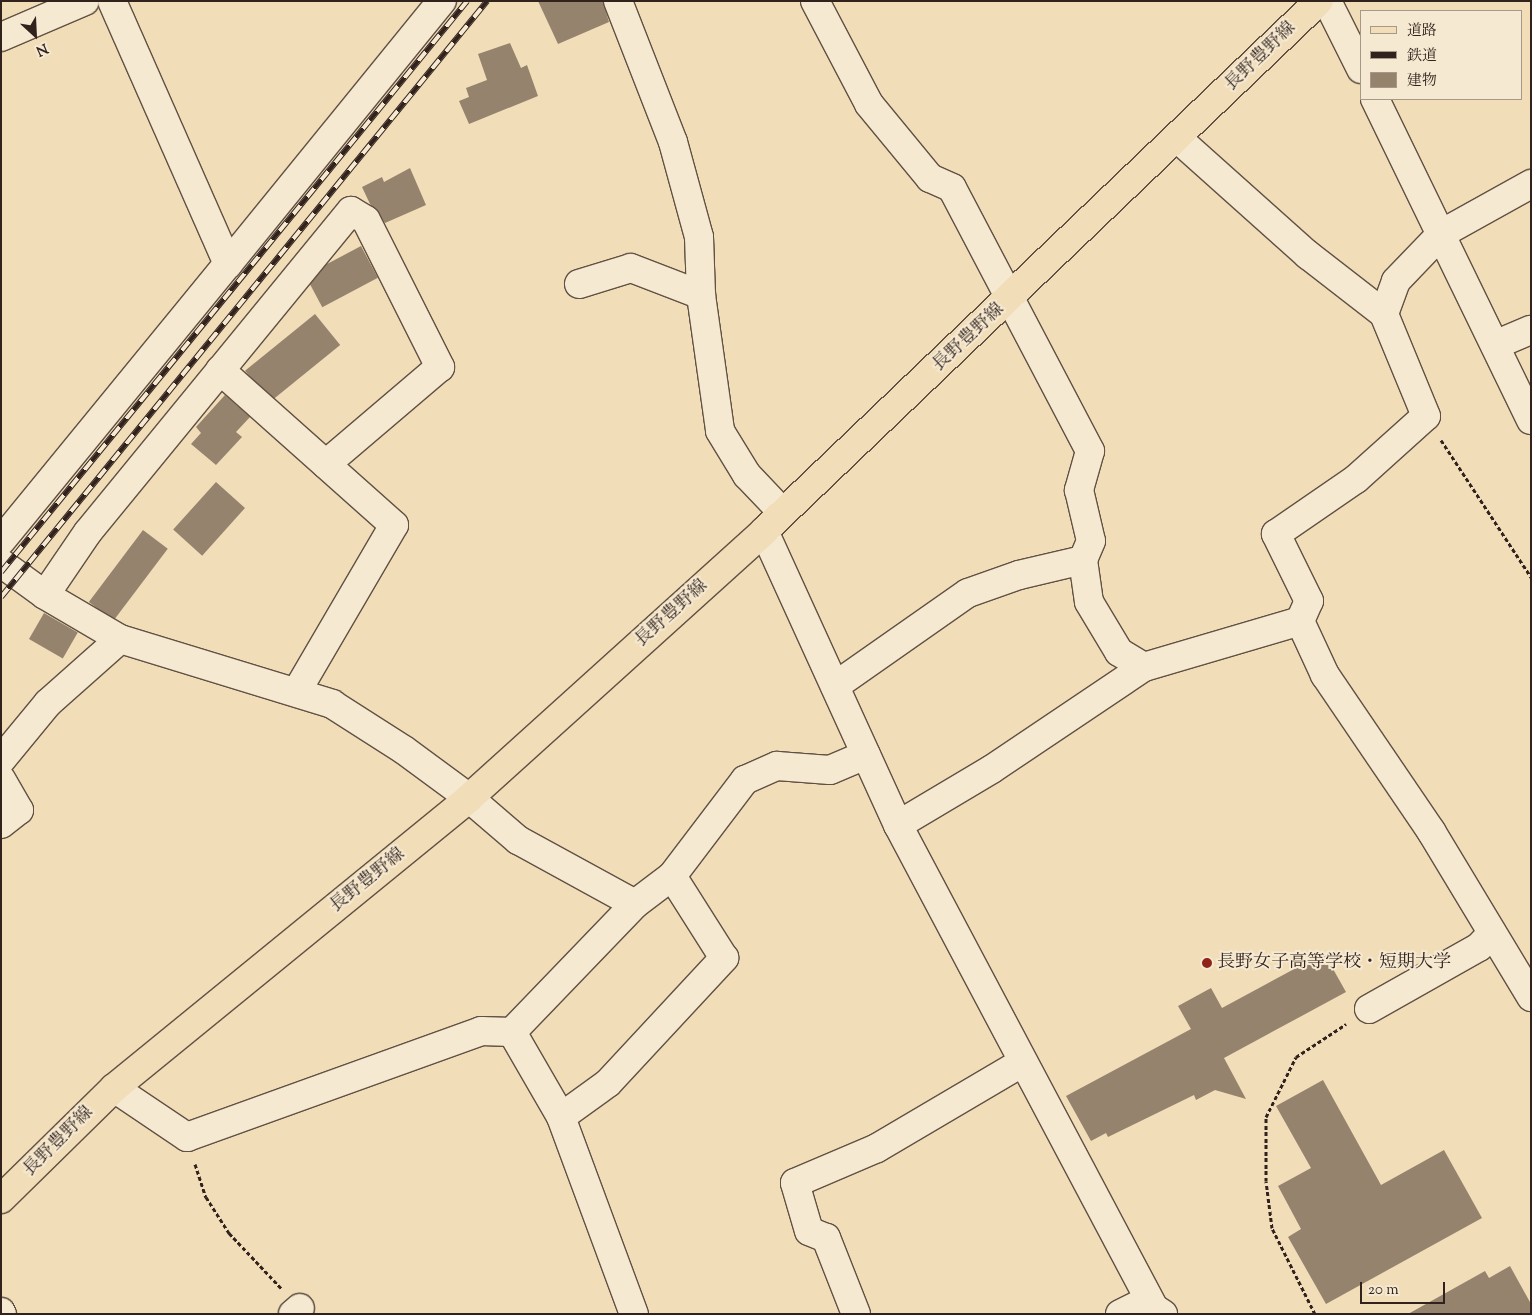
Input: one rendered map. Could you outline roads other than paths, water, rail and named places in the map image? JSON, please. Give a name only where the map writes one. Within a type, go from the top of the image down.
[{"type":"main road","name":"長野豊野線","points":[[1,1199],[114,1088],[469,798],[764,531],[1012,298],[1319,1]]},
{"type":"street","points":[[1,37],[85,1]]},
{"type":"street","points":[[112,1],[228,264]]},
{"type":"street","points":[[1,541],[442,1]]},
{"type":"street","points":[[618,1],[673,142],[699,237],[700,295],[720,432],[747,476],[783,513]]},
{"type":"street","points":[[815,1],[869,104],[930,178],[952,188],[1012,298],[1090,451],[1079,490],[1090,541],[1084,560],[1088,602],[1118,652],[1144,667]]},
{"type":"street","points":[[1327,1],[1360,67]]},
{"type":"street","points":[[1375,100],[1531,420]]},
{"type":"street","points":[[1178,138],[1308,255],[1384,314],[1426,416],[1356,479],[1276,534],[1309,601],[1300,621],[1325,675],[1431,831],[1531,997]]},
{"type":"street","points":[[1384,314],[1396,281],[1441,234],[1531,184]]},
{"type":"street","points":[[45,595],[88,532],[351,211],[366,220],[440,367],[326,464]]},
{"type":"street","points":[[579,284],[631,268],[700,295]]},
{"type":"street","points":[[1495,345],[1531,330]]},
{"type":"street","points":[[220,370],[394,525],[296,693]]},
{"type":"street","points":[[764,531],[898,825],[1156,1307],[1120,1314]]},
{"type":"street","points":[[835,686],[968,593],[1019,575],[1084,560]]},
{"type":"street","points":[[1,562],[45,595],[120,639],[332,704],[404,750],[469,798],[518,840],[635,904]]},
{"type":"street","points":[[898,825],[992,769],[1144,667],[1300,621]]},
{"type":"street","points":[[1,760],[48,703],[120,639]]},
{"type":"street","points":[[114,1088],[187,1137],[481,1031],[512,1032],[635,904],[672,876],[745,780],[777,766],[830,770],[866,755]]},
{"type":"street","points":[[1,779],[19,810],[1,824]]},
{"type":"street","points":[[561,1117],[608,1083],[724,958],[672,876]]},
{"type":"street","points":[[1369,1009],[1479,947],[1492,934]]},
{"type":"street","points":[[512,1032],[561,1117],[634,1314]]},
{"type":"street","points":[[856,1314],[826,1238],[809,1231],[795,1182],[877,1148],[1024,1062]]},
{"type":"railway","points":[[1,572],[467,1]]},
{"type":"railway","points":[[1,597],[487,1]]},
{"type":"place","name":"長野女子高等学校・短期大学","points":[[1207,963]]}]
